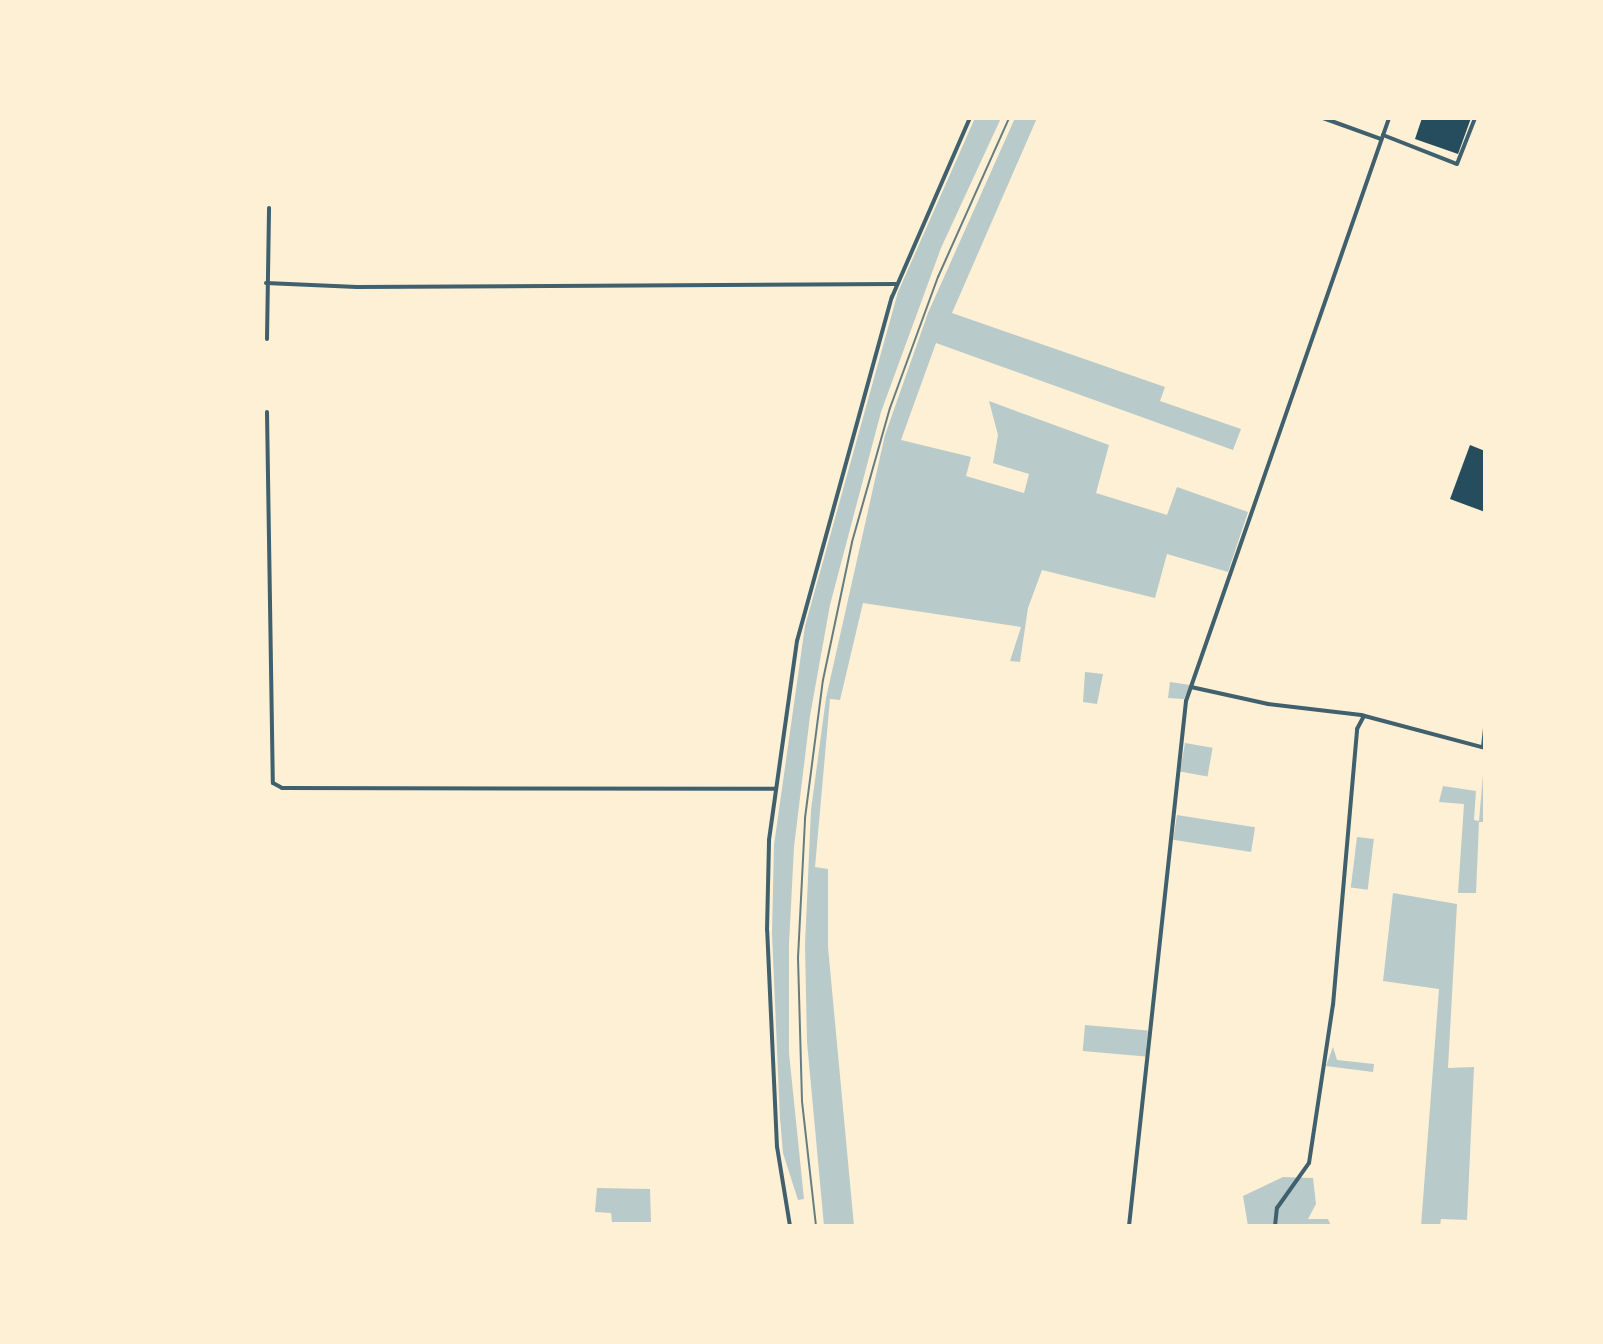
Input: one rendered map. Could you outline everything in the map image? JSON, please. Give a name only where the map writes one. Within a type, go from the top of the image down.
[{"type":"street","points":[[790,1226],[777,1147],[767,976],[769,840],[803,615],[896,284],[970,118]]},
{"type":"street","points":[[1323,118],[1457,164],[1475,118]]},
{"type":"street","points":[[1129,1226],[1191,687],[1389,118]]},
{"type":"street","points":[[267,339],[269,208]]},
{"type":"street","points":[[266,283],[357,287],[896,284]]},
{"type":"street","points":[[267,412],[273,783],[282,788],[776,789]]},
{"type":"street","points":[[1191,687],[1364,716],[1484,748],[1485,727]]},
{"type":"street","points":[[1275,1226],[1277,1208],[1309,1163],[1333,1005],[1357,729],[1364,716]]},
{"type":"shaded area","points":[[975,118],[1001,118],[941,248],[881,412],[830,605],[810,716],[794,847],[789,944],[789,1053],[804,1199],[798,1200],[783,1153],[772,934],[774,845],[805,626],[898,292]]},
{"type":"shaded area","points":[[1015,118],[1037,118],[952,313],[1165,387],[1160,401],[1241,429],[1233,450],[936,343],[901,440],[971,457],[966,476],[1024,493],[1029,474],[993,463],[998,435],[989,401],[1109,445],[1096,493],[1167,515],[1177,487],[1248,512],[1228,572],[1167,554],[1155,598],[1042,570],[1028,608],[1020,662],[1010,661],[1021,627],[863,603],[840,700],[830,699],[815,867],[828,869],[828,947],[854,1226],[824,1226],[807,1042],[805,945],[811,810],[826,698],[885,435],[928,313]]},
{"type":"shaded area","points":[[1085,672],[1103,674],[1097,704],[1083,702]]},
{"type":"shaded area","points":[[1170,682],[1190,685],[1184,699],[1168,698]]},
{"type":"shaded area","points":[[1185,743],[1213,748],[1208,776],[1180,772]]},
{"type":"shaded area","points":[[1485,752],[1485,822],[1479,822],[1476,893],[1458,893],[1464,804],[1439,802],[1443,786],[1476,791],[1474,820],[1479,821]]},
{"type":"shaded area","points":[[1177,815],[1255,827],[1251,852],[1173,840]]},
{"type":"shaded area","points":[[1357,837],[1374,839],[1368,890],[1351,888]]},
{"type":"shaded area","points":[[1393,893],[1457,904],[1448,1068],[1474,1067],[1467,1220],[1441,1219],[1440,1226],[1421,1226],[1439,989],[1383,981]]},
{"type":"shaded area","points":[[1085,1025],[1148,1030],[1145,1056],[1083,1051]]},
{"type":"shaded area","points":[[1333,1047],[1337,1060],[1374,1064],[1373,1072],[1326,1066]]},
{"type":"shaded area","points":[[1283,1177],[1313,1178],[1316,1204],[1308,1219],[1328,1219],[1331,1226],[1248,1226],[1243,1196]]},
{"type":"shaded area","points":[[597,1188],[650,1189],[651,1222],[612,1222],[611,1213],[595,1212]]},
{"type":"building","points":[[1422,118],[1471,118],[1458,154],[1415,139]]},
{"type":"building","points":[[1470,445],[1485,451],[1485,512],[1450,499]]},
{"type":"railway","points":[[816,1226],[802,1101],[798,958],[805,818],[823,680],[852,542],[890,408],[938,277],[1009,118]]}]
